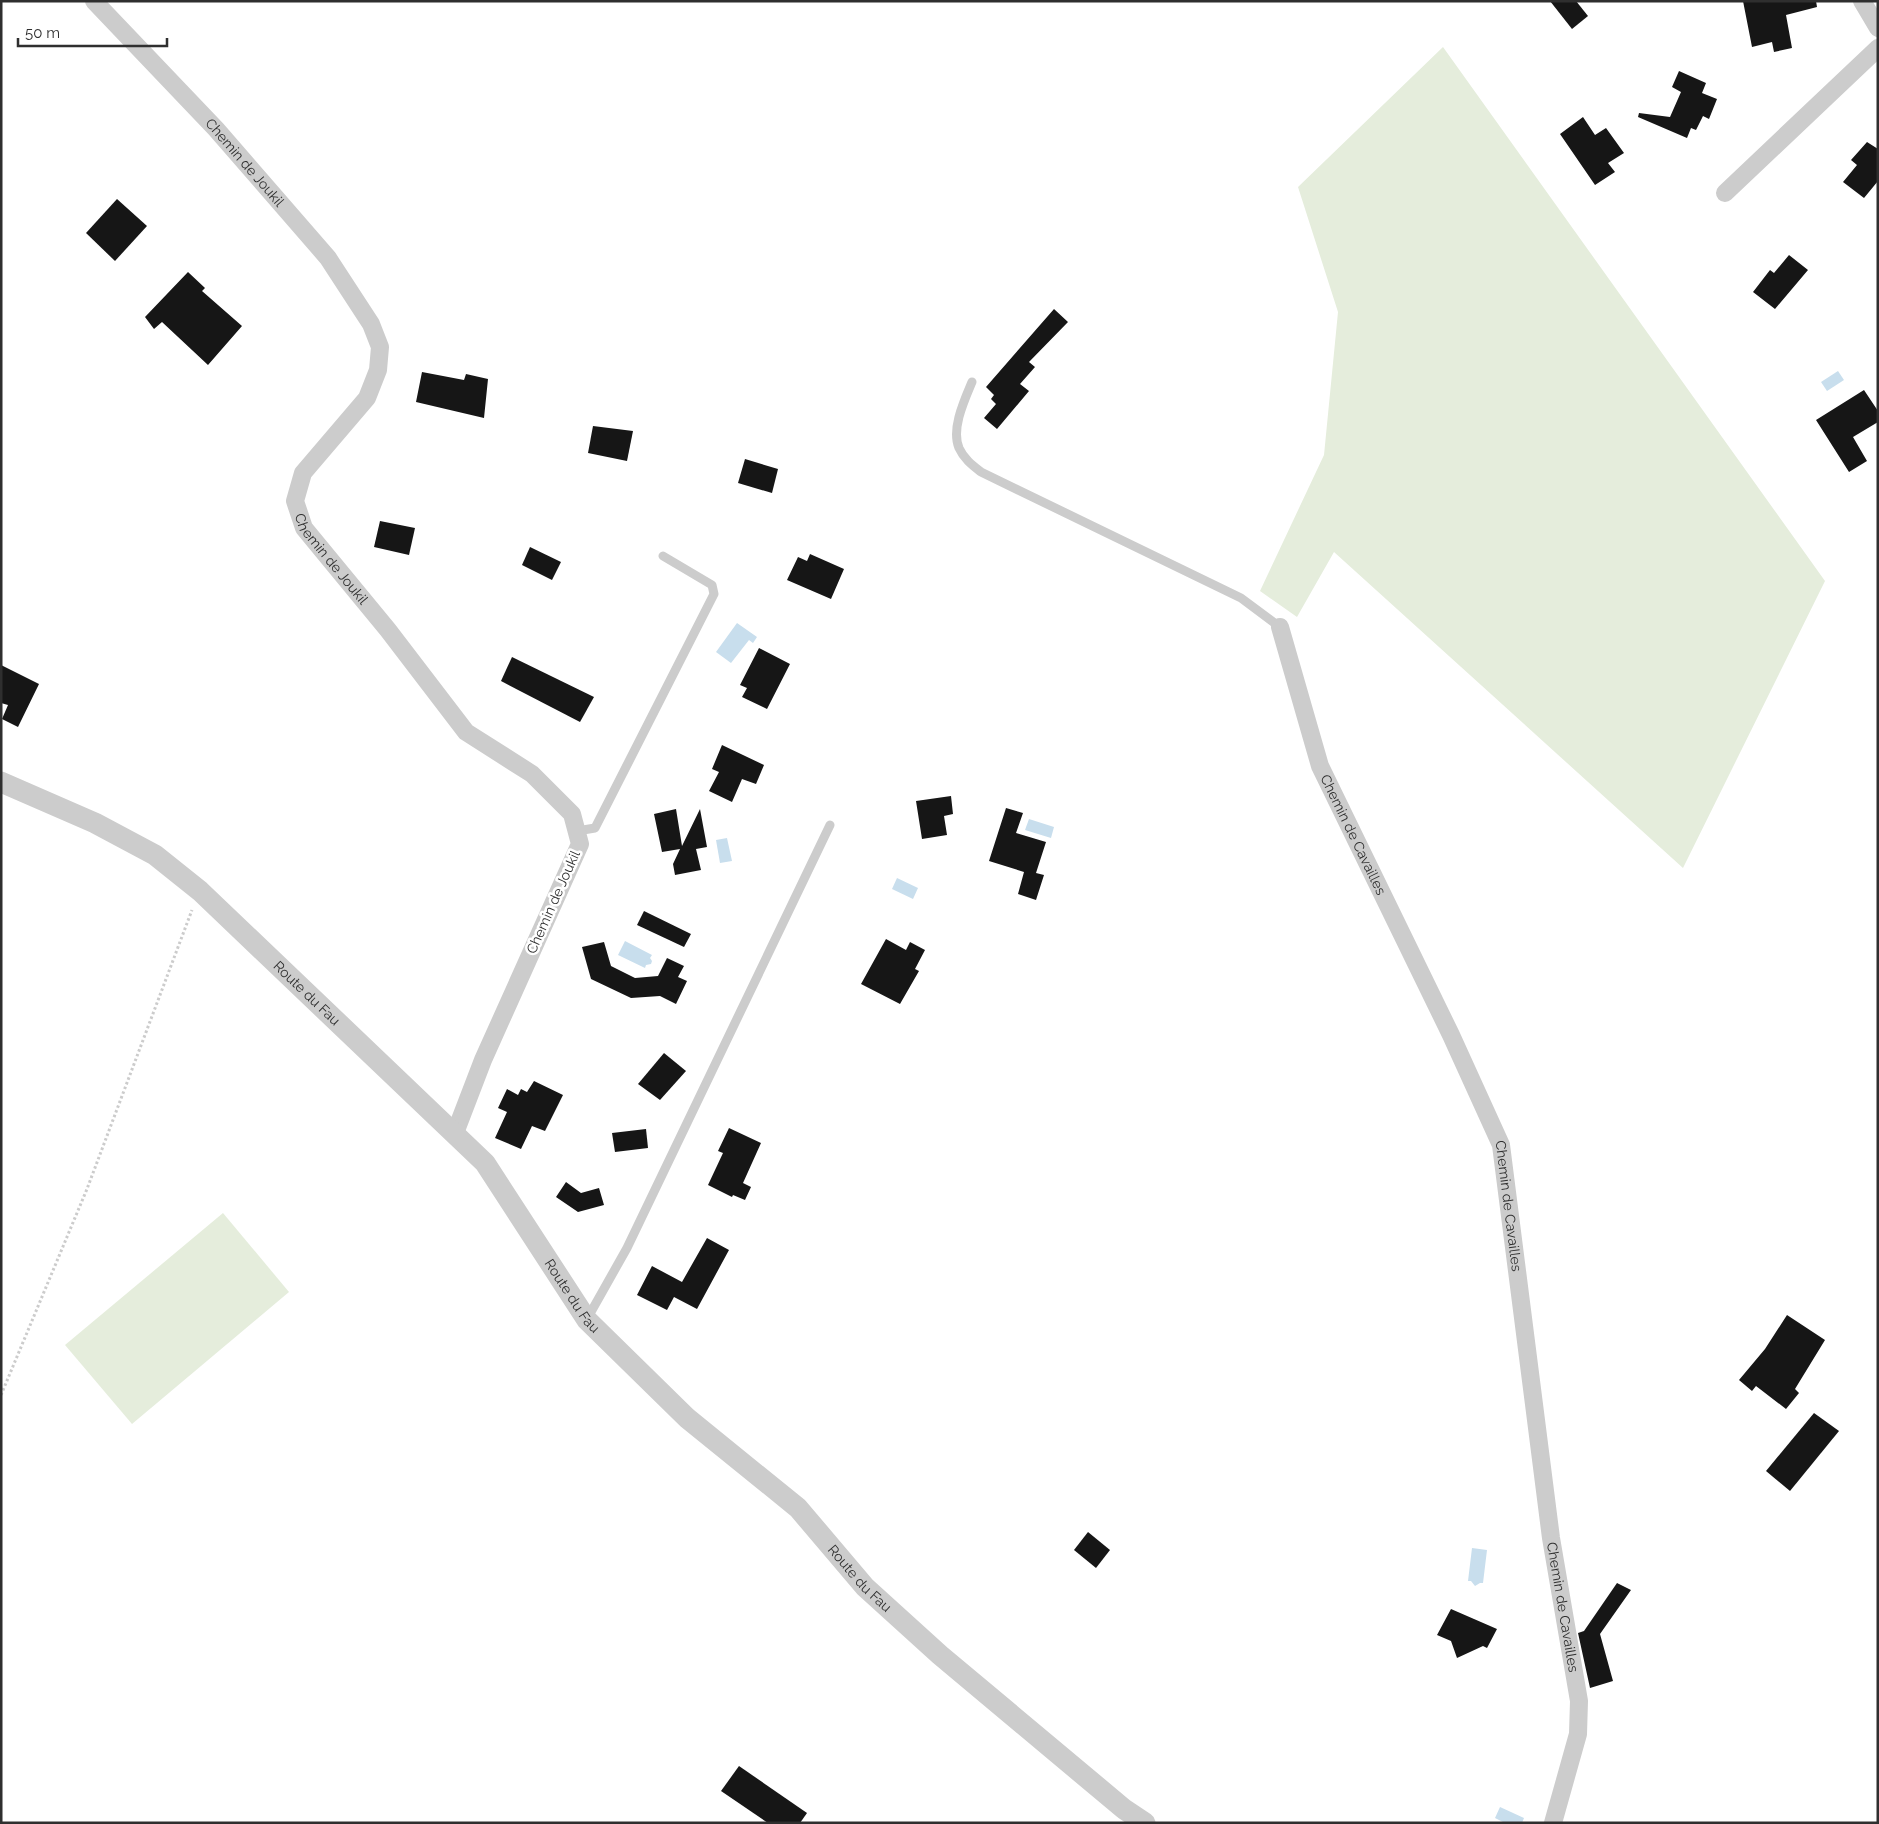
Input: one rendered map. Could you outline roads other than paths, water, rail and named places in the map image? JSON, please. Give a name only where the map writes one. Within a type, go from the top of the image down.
[{"type":"street","name":"Chemin de Joukil","points":[[94,1],[216,129],[328,258],[371,324],[380,347],[378,370],[367,398],[303,473],[295,501],[304,528],[388,630],[466,732],[532,774],[572,814],[580,844],[483,1060],[455,1133]]},
{"type":"street","points":[[1862,1],[1878,28]]},
{"type":"street","points":[[1725,193],[1878,48]]},
{"type":"street","name":"Chemin de Cavailles","points":[[1280,627],[1320,766],[1451,1035],[1501,1145],[1551,1538],[1579,1701],[1578,1734],[1553,1823]]},
{"type":"street","name":"Route du Fau","points":[[1,782],[95,823],[155,855],[200,891],[485,1163],[587,1320],[687,1418],[798,1508],[865,1587],[947,1661],[1124,1809],[1145,1823]]},
{"type":"lane","points":[[972,382],[956,430],[958,447],[967,460],[981,472],[1241,598],[1280,627]]},
{"type":"lane","points":[[577,831],[595,828],[714,594],[712,585],[663,556]]},
{"type":"lane","points":[[587,1320],[627,1248],[830,825]]},
{"type":"water","points":[[1838,371],[1844,380],[1827,391],[1821,382]]},
{"type":"water","points":[[737,623],[757,637],[753,643],[749,640],[731,663],[716,652]]},
{"type":"water","points":[[1029,819],[1054,827],[1051,838],[1025,830]]},
{"type":"water","points":[[727,838],[732,861],[720,863],[716,840]]},
{"type":"water","points":[[897,878],[918,888],[913,899],[892,889]]},
{"type":"water","points":[[625,941],[652,955],[650,958],[651,964],[646,965],[645,968],[618,955]]},
{"type":"water","points":[[1472,1548],[1487,1550],[1483,1583],[1475,1586],[1471,1581],[1468,1581]]},
{"type":"water","points":[[1500,1807],[1524,1818],[1522,1823],[1505,1823],[1495,1818]]}]
